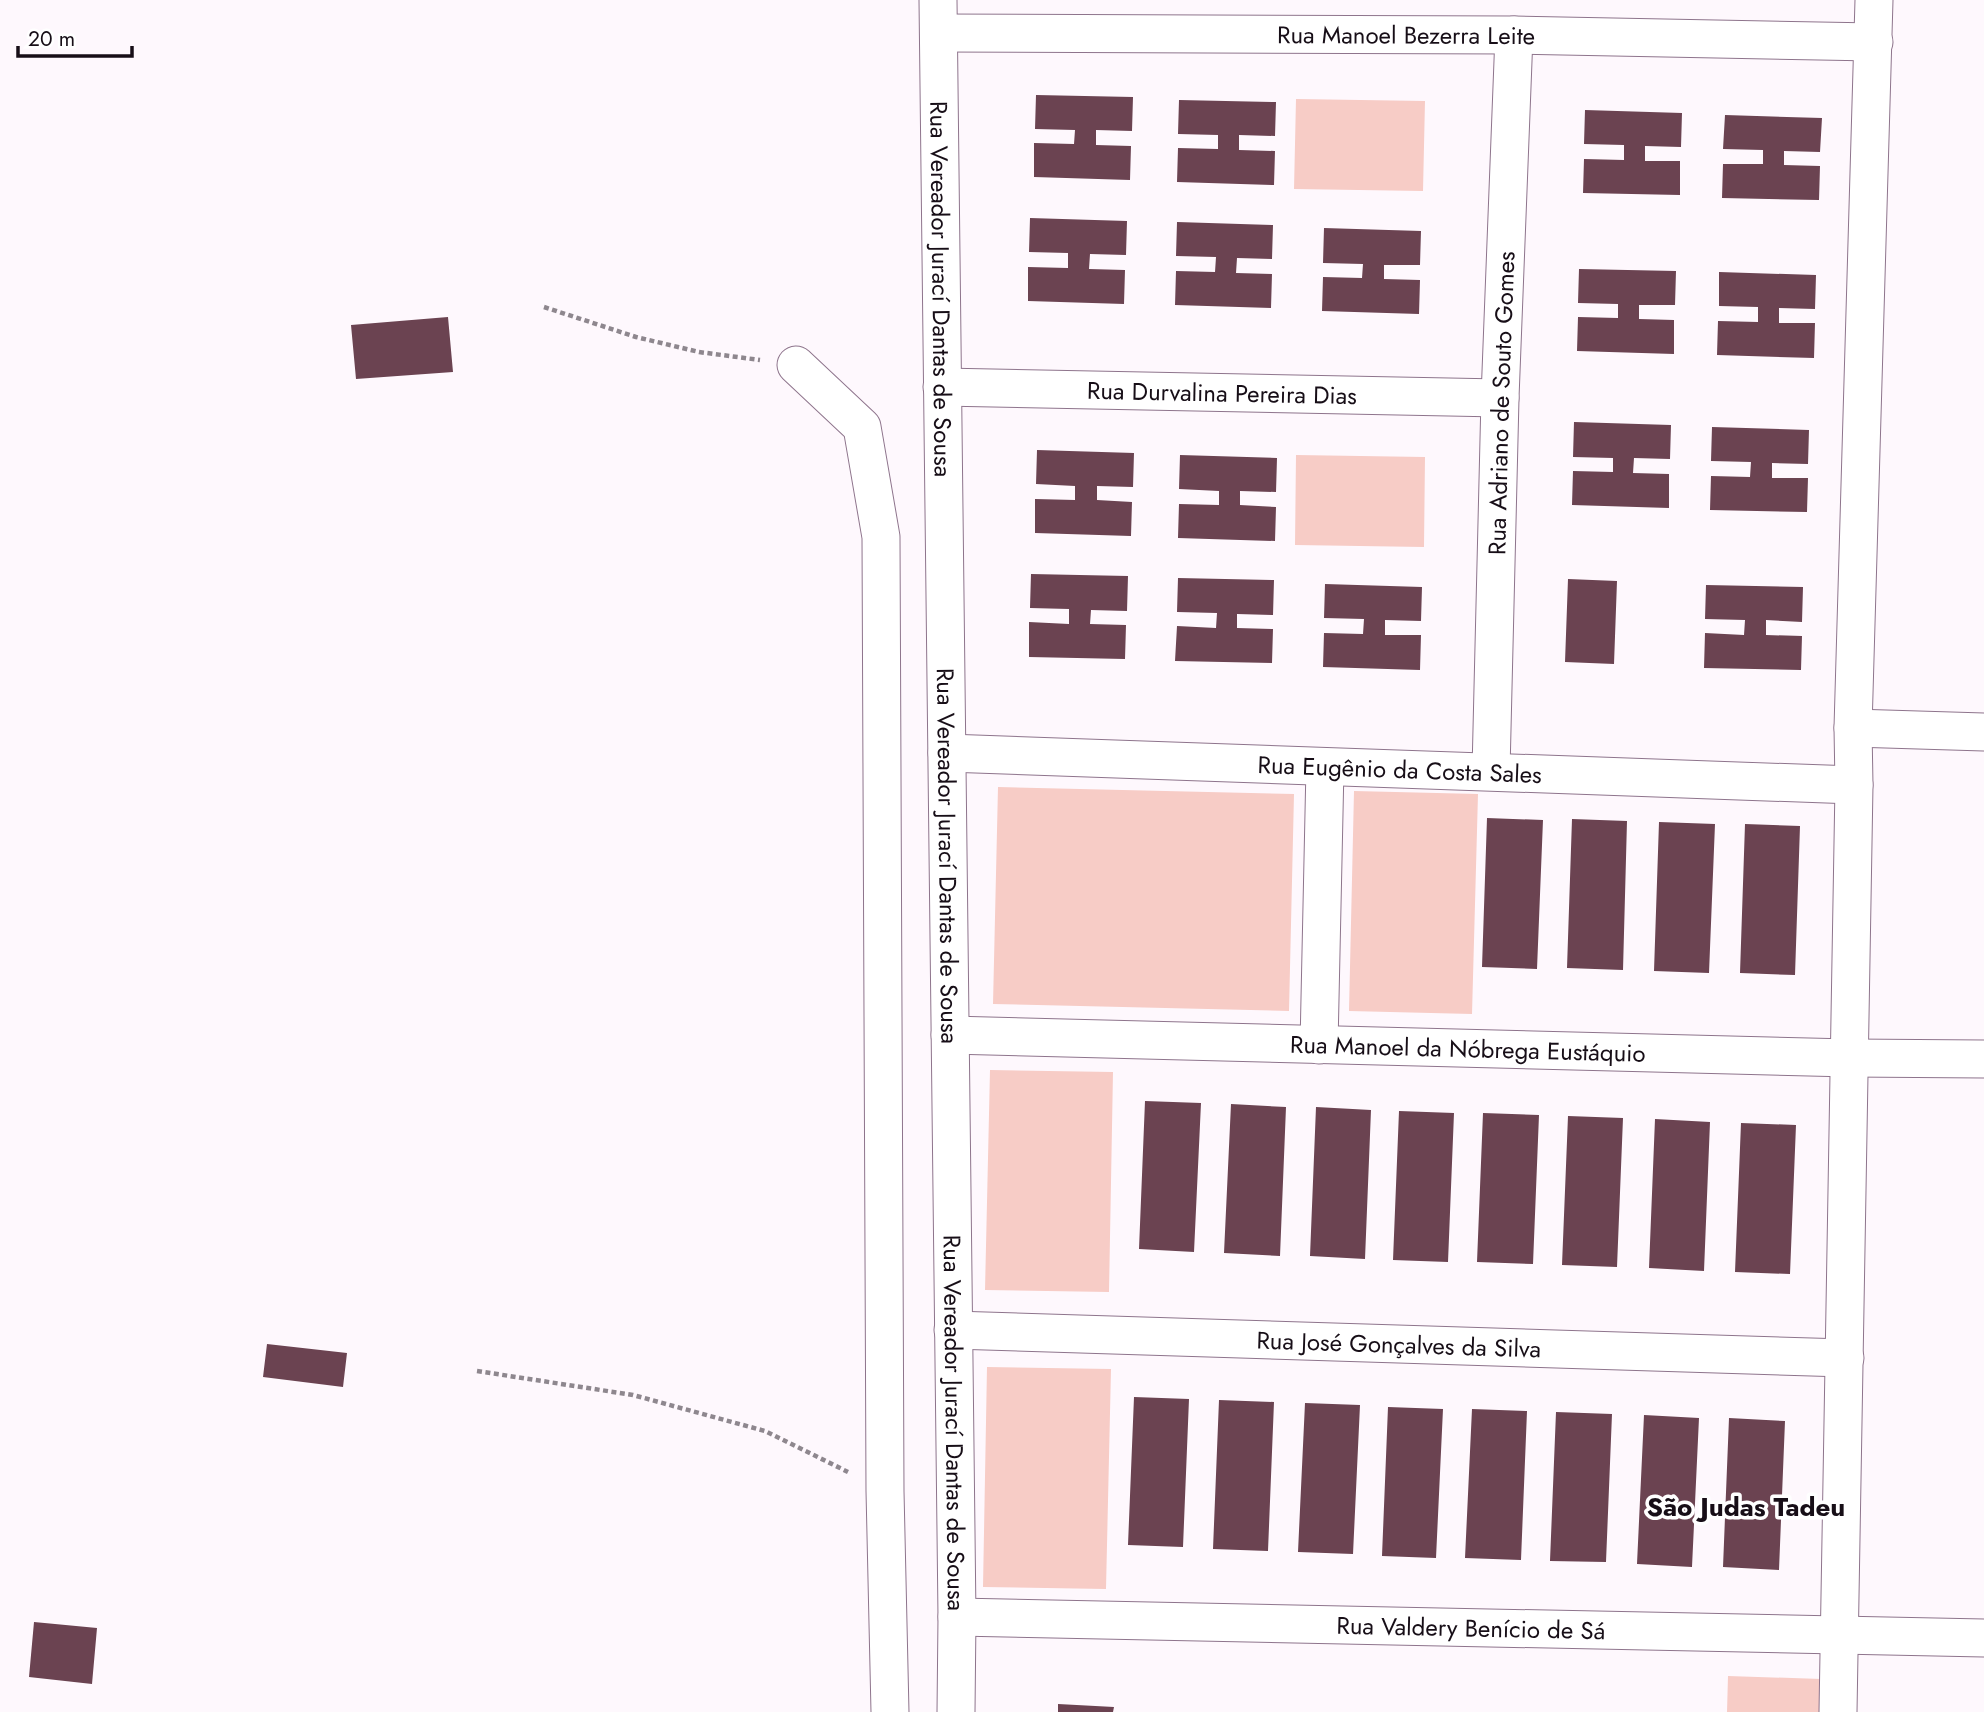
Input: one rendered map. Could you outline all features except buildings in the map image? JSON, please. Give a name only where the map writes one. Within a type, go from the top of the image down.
[{"type":"street","points":[[1838,1712],[1853,728],[1874,0]]},
{"type":"street","name":"Rua Manoel Bezerra Leite","points":[[938,16],[1514,35],[1874,43]]},
{"type":"street","name":"Rua Vereador Jurací Dantas de Sousa","points":[[938,16],[956,1712]]},
{"type":"street","name":"Rua Adriano de Souto Gomes","points":[[1491,771],[1500,398],[1514,35]]},
{"type":"street","points":[[796,365],[862,427],[881,537],[885,1491],[890,1712]]},
{"type":"street","name":"Rua Durvalina Pereira Dias","points":[[942,387],[1500,398]]},
{"type":"street","points":[[1853,728],[1984,732]]},
{"type":"street","name":"Rua Eugênio da Costa Sales","points":[[947,753],[1854,785]]},
{"type":"street","points":[[1319,1045],[1325,766]]},
{"type":"street","name":"Rua Manoel da Nóbrega Eustáquio","points":[[950,1035],[1850,1058],[1984,1059]]},
{"type":"street","name":"Rua José Gonçalves da Silva","points":[[953,1330],[1844,1358]]},
{"type":"street","name":"Rua Valdery Benício de Sá","points":[[957,1617],[1984,1638]]},
{"type":"path","points":[[544,307],[636,337],[686,349],[796,365]]},
{"type":"path","points":[[477,1371],[633,1395],[765,1431],[885,1491]]},
{"type":"shaded area","points":[[1296,99],[1425,101],[1423,191],[1294,189]]},
{"type":"shaded area","points":[[1296,455],[1425,457],[1424,547],[1295,545]]},
{"type":"shaded area","points":[[998,787],[1294,794],[1289,1011],[993,1004]]},
{"type":"shaded area","points":[[1354,791],[1478,794],[1472,1014],[1349,1011]]},
{"type":"shaded area","points":[[990,1070],[1113,1072],[1109,1292],[985,1290]]},
{"type":"shaded area","points":[[987,1367],[1111,1369],[1106,1589],[983,1587]]},
{"type":"shaded area","points":[[1728,1676],[1821,1679],[1820,1712],[1727,1712]]},
{"type":"district","name":"São Judas Tadeu","points":[[1746,1507]]}]
